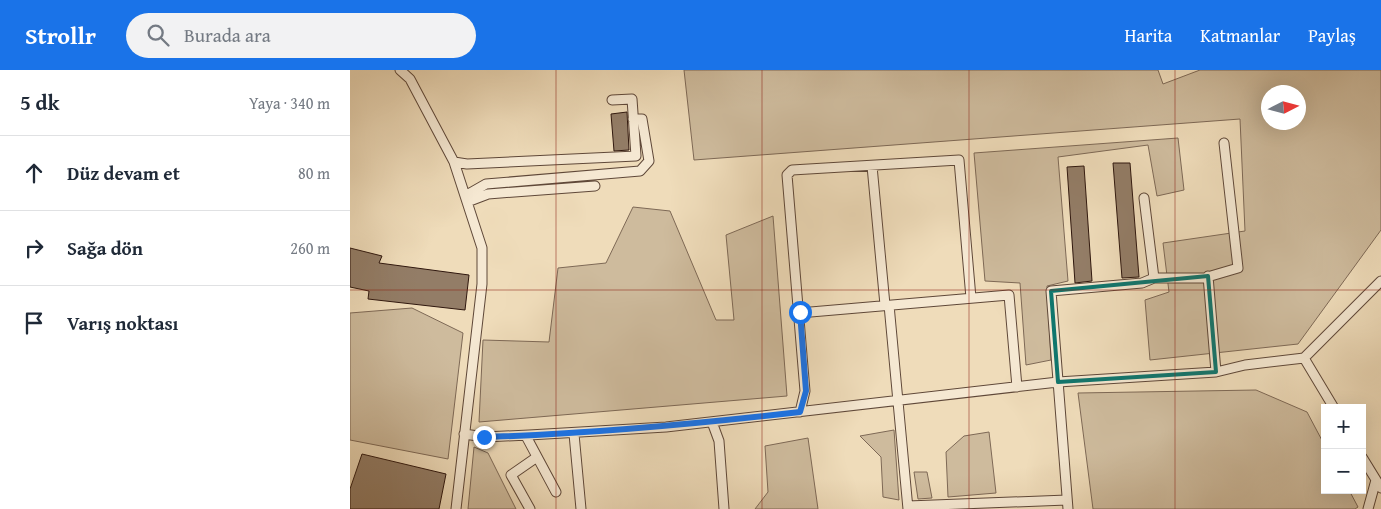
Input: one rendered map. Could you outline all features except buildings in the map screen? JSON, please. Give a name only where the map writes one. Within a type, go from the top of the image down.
[{"type":"street","points":[[400,70],[410,79],[454,162],[482,248],[482,284],[456,509]]},
{"type":"street","points":[[454,162],[467,164],[636,156],[632,99],[612,100]]},
{"type":"street","points":[[466,199],[486,184],[640,171],[649,161],[642,119],[633,119]]},
{"type":"street","points":[[872,166],[908,508],[1067,505],[1051,291],[1142,283],[1154,278],[1208,276],[1238,268],[1224,143]]},
{"type":"street","points":[[800,412],[806,391],[787,175],[792,170],[959,160],[971,298]]},
{"type":"street","points":[[466,199],[488,194],[595,186]]},
{"type":"street","points":[[1144,198],[1154,278]]},
{"type":"street","points":[[1208,276],[1216,372]]},
{"type":"street","points":[[464,434],[484,437],[574,434],[712,422],[1058,382],[1216,372],[1245,365],[1304,358],[1381,281]]},
{"type":"street","points":[[800,312],[1010,295],[1017,387]]},
{"type":"street","points":[[1304,358],[1332,404]]},
{"type":"street","points":[[712,422],[720,441],[724,509]]},
{"type":"street","points":[[574,434],[582,509]]},
{"type":"street","points":[[526,436],[556,492]]},
{"type":"street","points":[[530,509],[511,475],[537,457]]},
{"type":"street","points":[[1366,464],[1378,484],[1368,509]]},
{"type":"highlighted area","points":[[1208,276],[1216,372],[1058,382],[1051,291]]},
{"type":"shaded area","points":[[684,70],[1158,70],[1163,84],[1200,70],[1381,70],[1381,230],[1298,344],[1150,360],[1145,300],[1169,292],[1163,243],[1245,231],[1240,119],[694,160]]},
{"type":"shaded area","points":[[1178,138],[1184,190],[1157,196],[1148,145],[1058,157],[1068,281],[1047,286],[1051,360],[1026,365],[1020,283],[985,281],[974,153]]},
{"type":"shaded area","points":[[633,207],[670,211],[716,320],[734,320],[726,235],[773,216],[787,396],[479,422],[483,340],[549,342],[558,268],[606,263]]},
{"type":"shaded area","points":[[412,308],[463,333],[448,459],[350,440],[350,313]]},
{"type":"shaded area","points":[[1256,390],[1307,412],[1321,438],[1321,494],[1351,494],[1358,507],[1355,509],[1093,509],[1078,393]]},
{"type":"shaded area","points":[[894,430],[899,500],[883,497],[881,457],[860,436]]},
{"type":"shaded area","points":[[989,432],[996,493],[948,497],[946,452],[964,436]]},
{"type":"shaded area","points":[[808,438],[818,509],[755,509],[768,492],[765,446]]},
{"type":"shaded area","points":[[474,447],[488,453],[516,509],[468,509]]},
{"type":"shaded area","points":[[914,472],[927,472],[932,498],[918,499]]},
{"type":"route","points":[[484,437],[574,434],[666,427],[800,412],[806,391],[800,312]]}]
